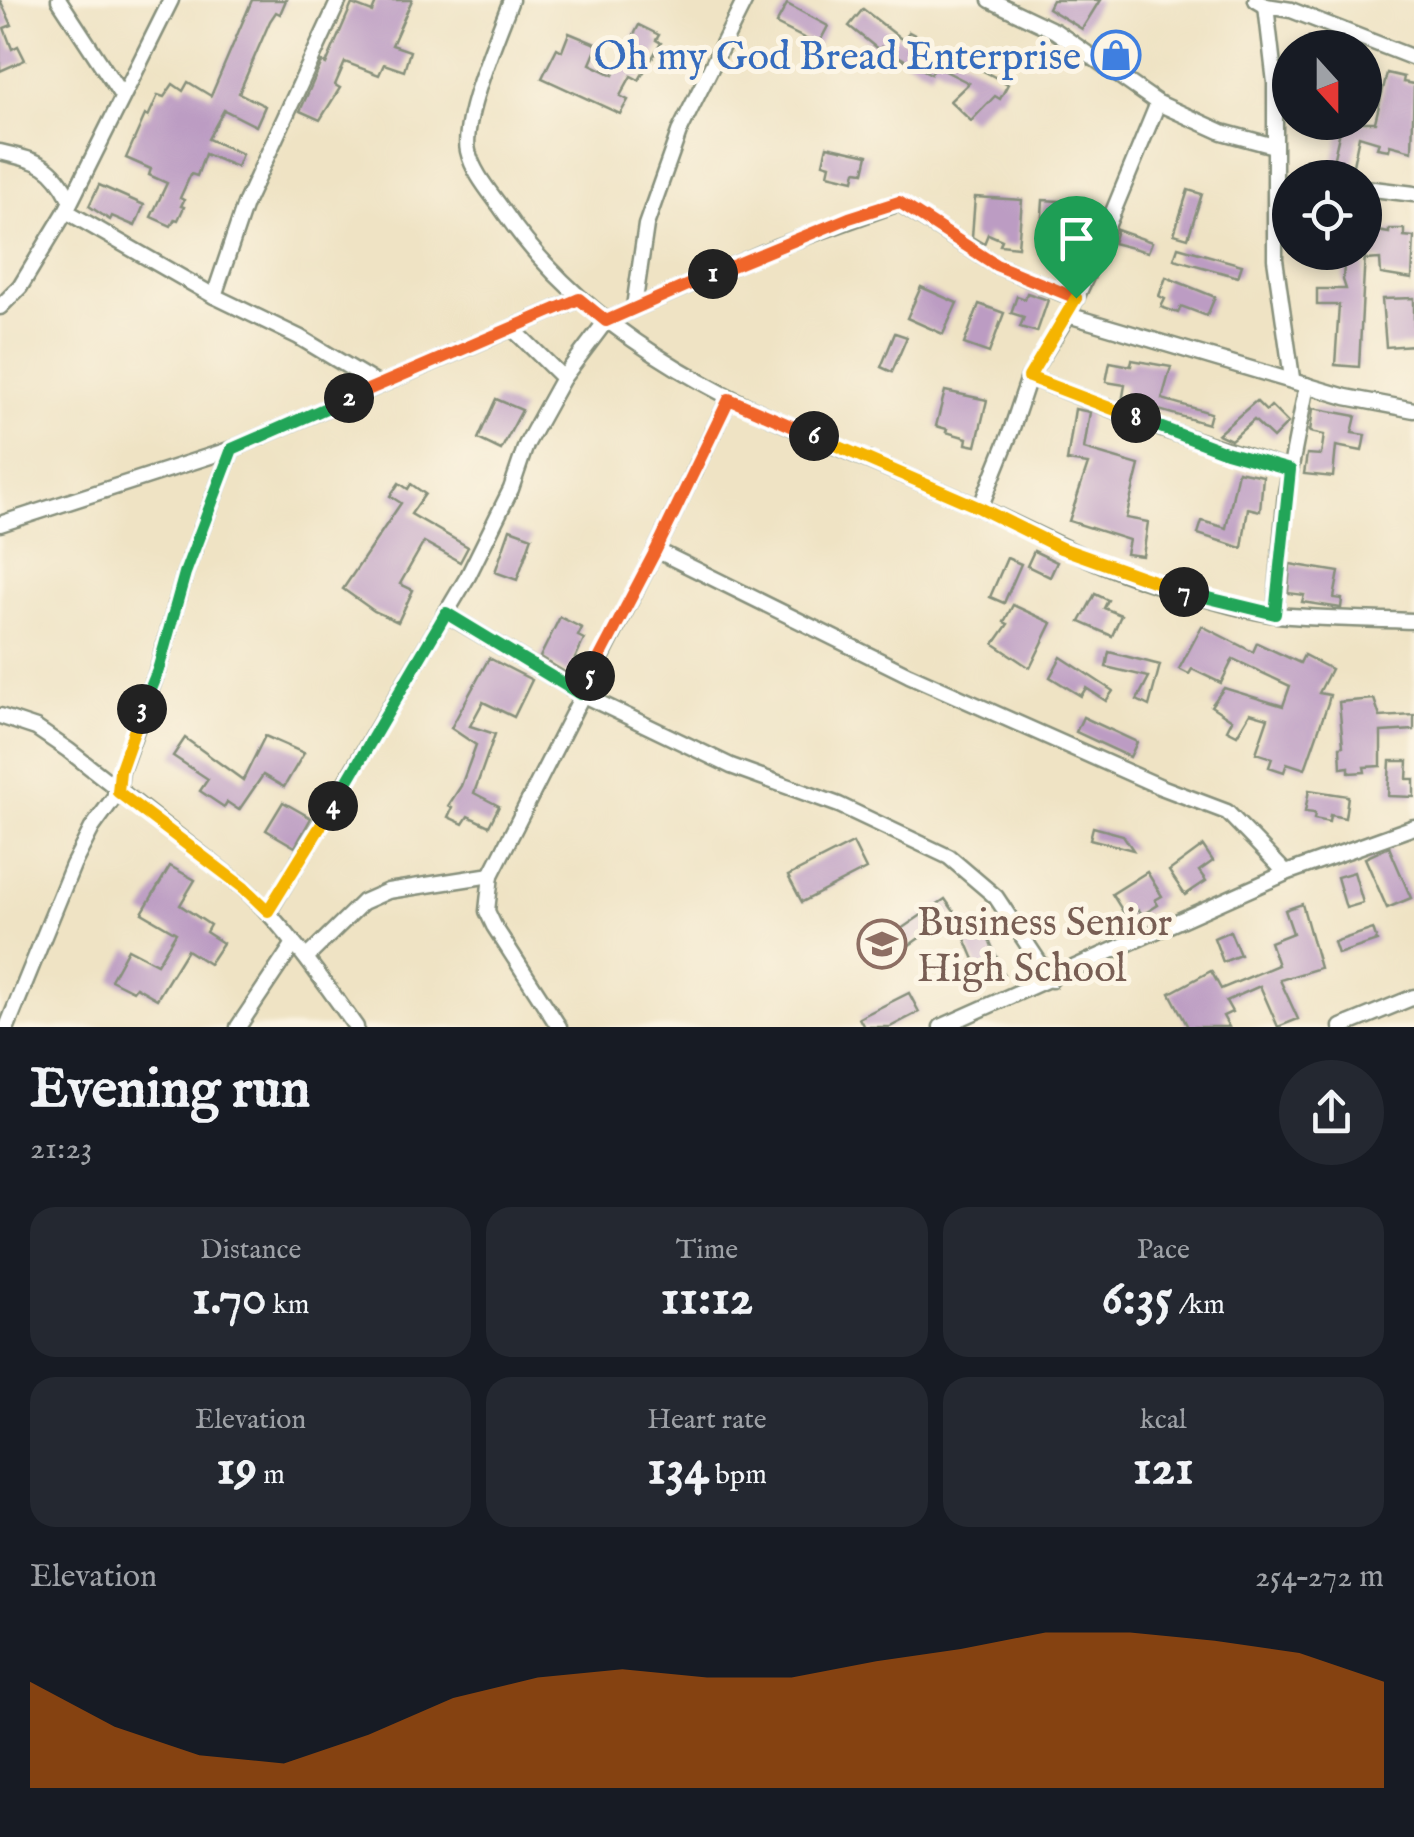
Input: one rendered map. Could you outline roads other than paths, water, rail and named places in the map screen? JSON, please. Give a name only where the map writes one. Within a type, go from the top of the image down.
[{"type":"street","points":[[58,0],[122,96]]},
{"type":"street","points":[[0,307],[20,287],[68,205],[171,0]]},
{"type":"street","points":[[214,296],[245,204],[338,0]]},
{"type":"street","points":[[511,0],[486,67],[466,148],[473,166],[521,237],[579,299],[606,321],[729,399],[980,508],[1061,548],[1170,589],[1275,614],[1414,620]]},
{"type":"street","points":[[634,307],[646,225],[678,132],[745,0]]},
{"type":"street","points":[[990,0],[1055,31],[1158,103],[1222,132],[1274,146]]},
{"type":"street","points":[[1274,160],[1276,83],[1261,3],[1291,10],[1414,58]]},
{"type":"street","points":[[980,508],[1012,432],[1029,377],[1068,315],[1158,103]]},
{"type":"street","points":[[0,152],[48,166],[60,179],[68,205],[214,296],[299,337],[378,386]]},
{"type":"street","points":[[1382,190],[1414,194]]},
{"type":"street","points":[[268,911],[468,576],[511,489],[526,444],[562,378],[606,321],[849,218],[899,202],[996,265],[1076,298]]},
{"type":"street","points":[[1277,270],[1292,378]]},
{"type":"street","points":[[0,524],[232,449],[579,299]]},
{"type":"street","points":[[1068,315],[1376,404],[1414,410]]},
{"type":"street","points":[[512,328],[562,378]]},
{"type":"street","points":[[1029,377],[1162,429],[1290,470]]},
{"type":"street","points":[[1275,614],[1290,470],[1307,384]]},
{"type":"street","points":[[559,1027],[494,926],[488,911],[491,875],[729,399]]},
{"type":"street","points":[[7,1027],[73,865],[92,828],[118,792],[120,771],[158,670],[185,573],[232,449]]},
{"type":"street","points":[[656,550],[909,675],[1161,787],[1227,812],[1286,872]]},
{"type":"street","points":[[446,613],[580,694],[730,766],[839,805],[949,857],[996,897],[1051,980]]},
{"type":"street","points":[[0,716],[36,728],[244,888],[307,957],[356,1027]]},
{"type":"street","points":[[941,1027],[1286,872],[1414,826]]},
{"type":"street","points":[[307,957],[363,902],[388,890],[491,875]]},
{"type":"street","points":[[238,1027],[293,946]]},
{"type":"street","points":[[1341,1027],[1414,997]]},
{"type":"place","name":"Oh my God Bread Enterprise","points":[[1116,55]]},
{"type":"place","name":"Business Senior High School","points":[[882,944]]}]
